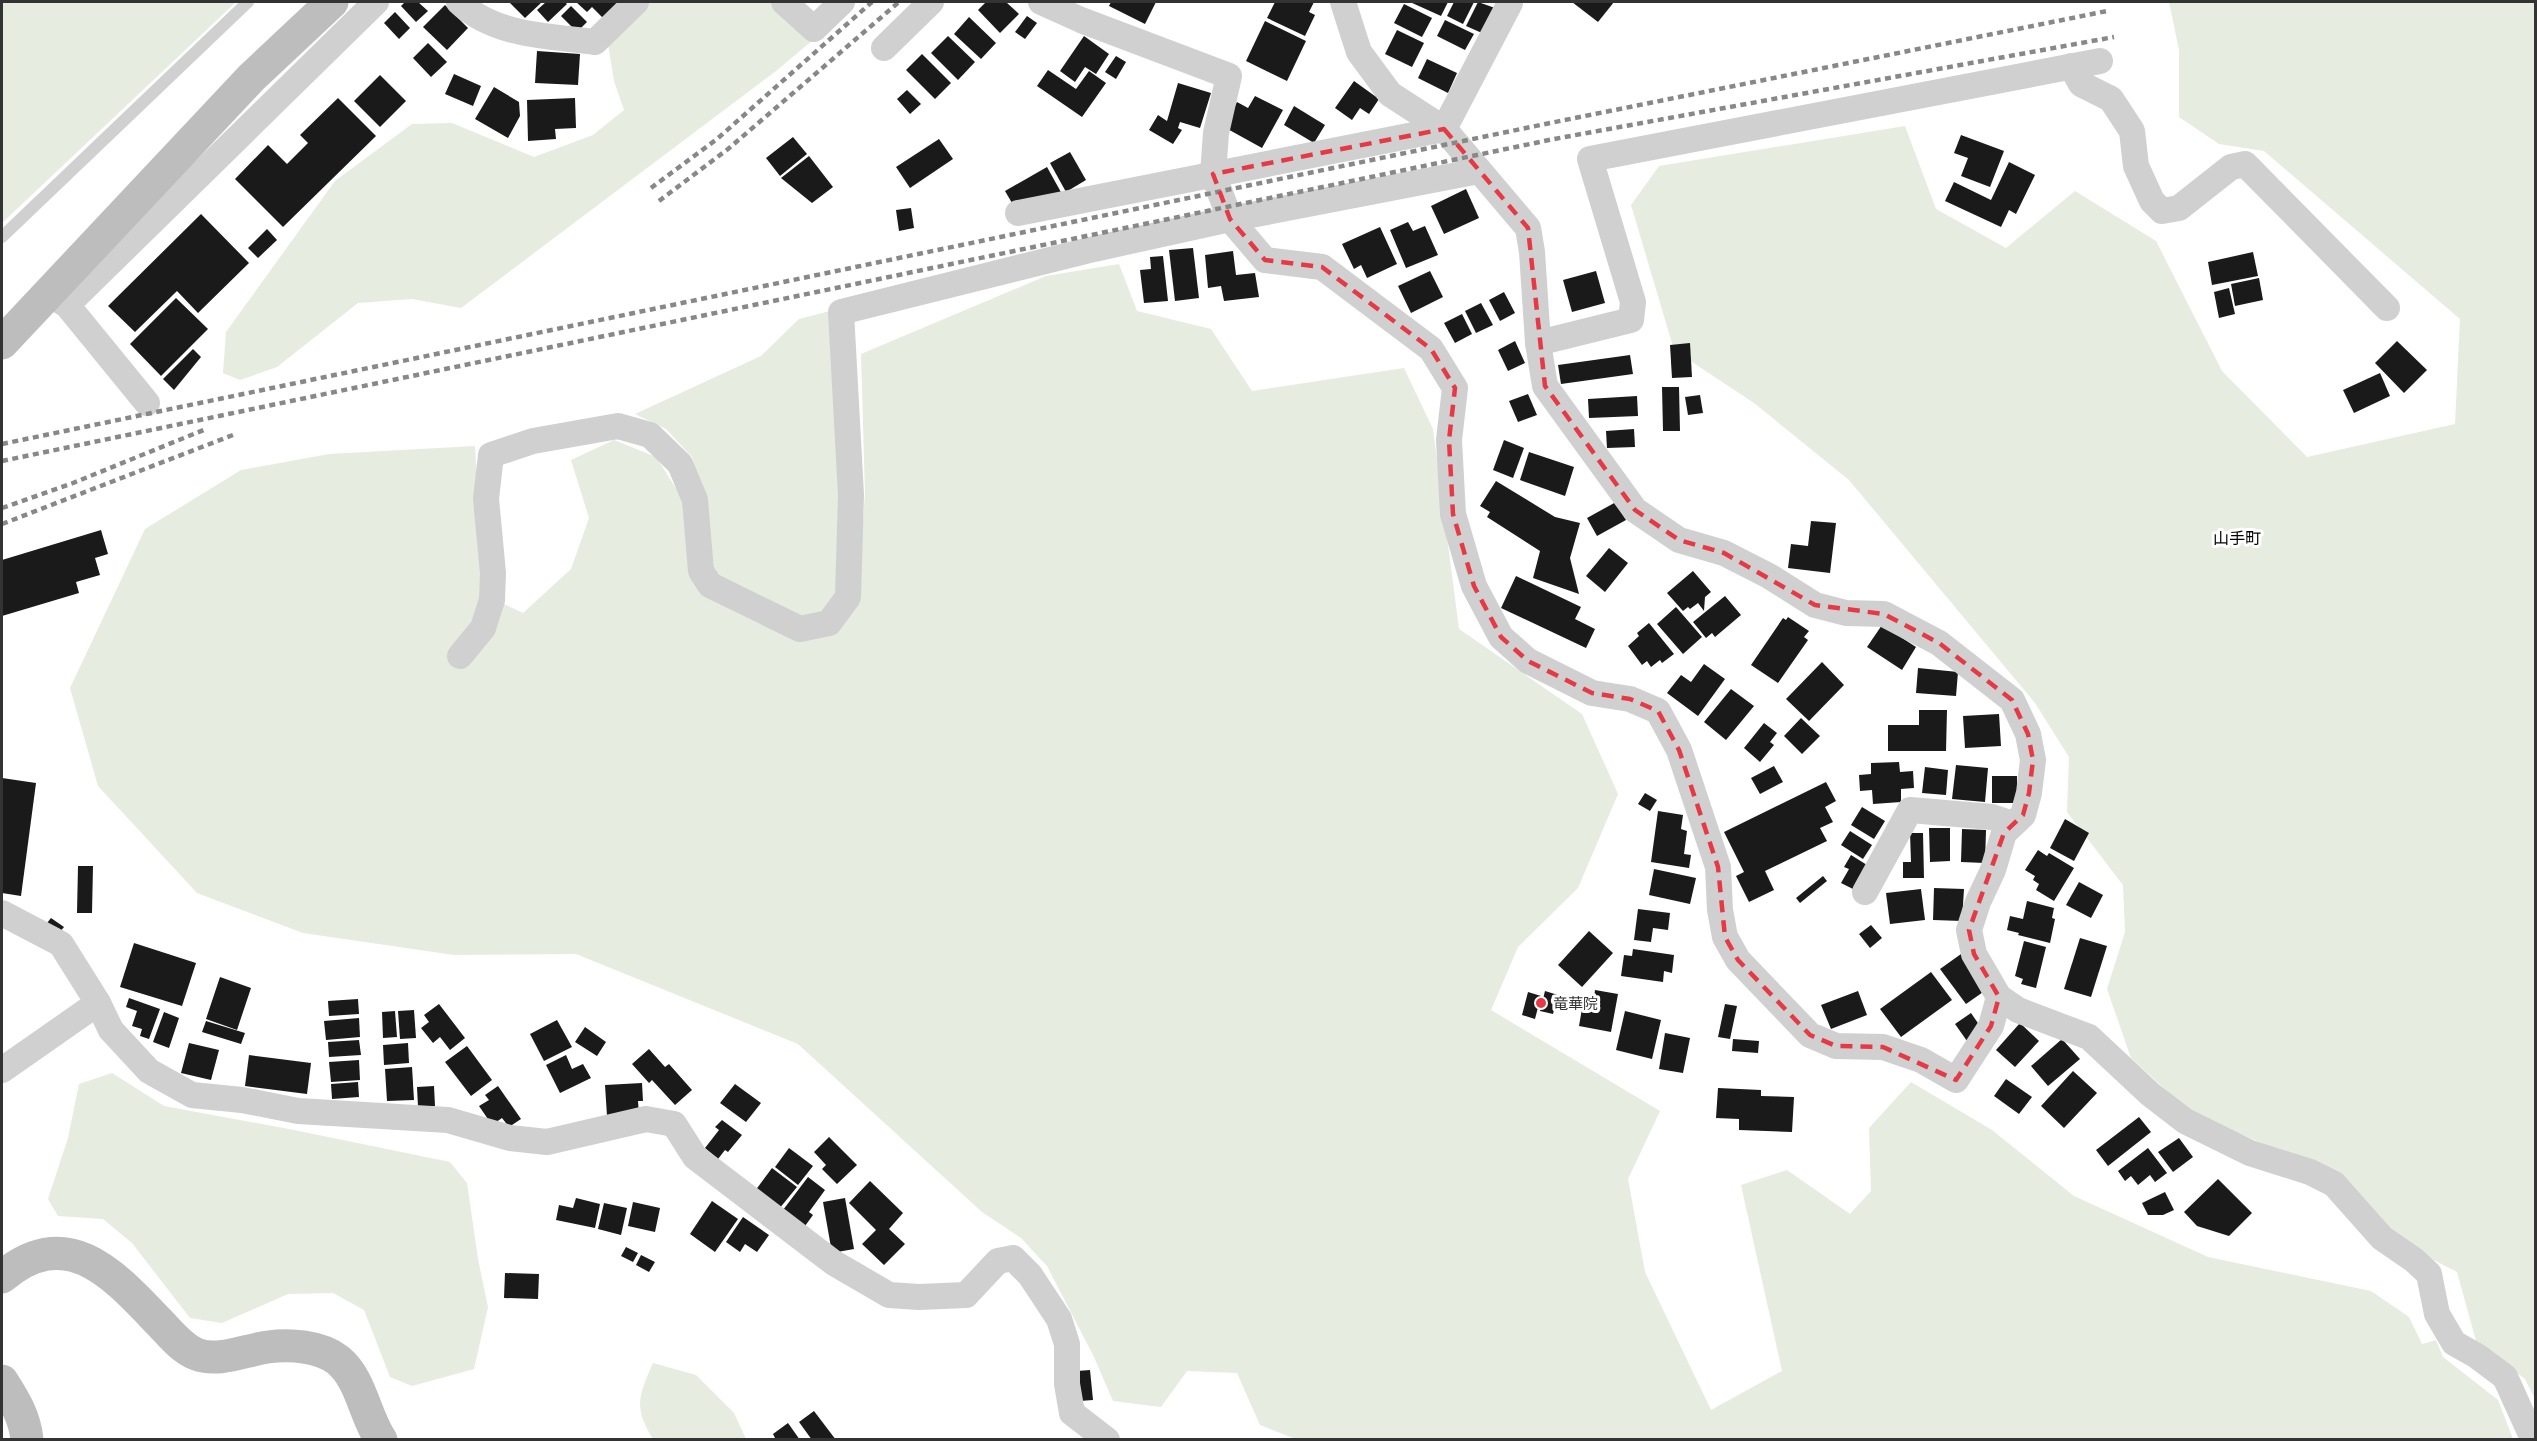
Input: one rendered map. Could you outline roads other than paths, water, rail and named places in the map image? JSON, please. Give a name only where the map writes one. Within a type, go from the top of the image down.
[{"type":"street","points":[[58,299],[251,78],[332,2]]},
{"type":"street","points":[[2,343],[58,299],[376,2]]},
{"type":"street","points":[[459,2],[471,14],[511,30],[595,42],[636,2]]},
{"type":"street","points":[[784,2],[814,29],[842,2]]},
{"type":"street","points":[[884,48],[931,2]]},
{"type":"street","points":[[1041,2],[1086,10],[1229,76],[1216,133],[1213,174],[1230,219],[1265,260],[1322,267],[1431,349],[1455,388],[1449,440],[1453,514],[1474,586],[1502,637],[1528,661],[1592,693],[1630,699],[1658,711],[1679,750],[1718,867],[1720,910],[1725,937],[1738,960],[1810,1035],[1836,1046],[1883,1047],[1921,1060],[1956,1080],[1992,1026],[1999,997]]},
{"type":"street","points":[[1343,2],[1359,52],[1390,94],[1444,129],[1528,228],[1532,252],[1538,344],[1545,386],[1635,510],[1679,540],[1724,553],[1768,576],[1815,605],[1846,613],[1884,614],[1939,643],[2013,700],[2028,734],[2032,760],[2029,793],[2023,815],[2004,833],[1994,870],[1978,902],[1969,930],[1974,954],[1999,997],[2018,1010],[2089,1037],[2150,1094],[2185,1122],[2250,1153],[2310,1172],[2334,1184],[2382,1238],[2414,1260],[2429,1274],[2437,1314],[2454,1343],[2477,1356],[2505,1377],[2530,1432],[2535,1435]]},
{"type":"street","points":[[1444,129],[1509,2]]},
{"type":"street","points":[[1538,344],[1631,320],[1633,302],[1590,159],[2100,60]]},
{"type":"street","points":[[2071,66],[2082,84],[2111,99],[2132,131],[2136,166],[2152,201],[2162,211],[2179,208],[2231,167],[2244,164],[2387,308]]},
{"type":"street","points":[[1018,213],[1444,129]]},
{"type":"street","points":[[460,656],[483,628],[492,600],[493,573],[486,499],[491,455],[533,441],[618,426],[650,435],[680,464],[695,500],[701,571],[710,585],[800,629],[829,623],[848,597],[851,495],[841,312],[1094,249],[1230,219],[1479,171]]},
{"type":"street","points":[[58,299],[147,404]]},
{"type":"street","points":[[1865,892],[1910,810],[1992,817],[2013,824]]},
{"type":"street","points":[[2,913],[61,944],[98,1004],[111,1030],[149,1071],[192,1095],[242,1100],[298,1111],[448,1120],[510,1138],[547,1142],[646,1119],[674,1124],[695,1157],[834,1263],[889,1295],[919,1297],[966,1295],[998,1261],[1013,1258],[1030,1275],[1059,1319],[1067,1344],[1067,1384],[1072,1413],[1107,1440]]},
{"type":"street","points":[[2,1070],[98,1004]]},
{"type":"street","points":[[2,1276],[15,1265],[38,1257],[63,1253],[90,1260],[124,1286],[181,1344],[197,1354],[213,1357],[269,1347],[319,1350],[337,1359],[351,1372],[368,1419],[381,1440]]},
{"type":"street","points":[[2,1381],[26,1425],[27,1440]]},
{"type":"lane","points":[[2,237],[248,2]]},
{"type":"railway","points":[[651,188],[717,139],[872,2]]},
{"type":"railway","points":[[659,201],[728,149],[899,2]]},
{"type":"railway","points":[[2,444],[1550,123],[2107,11]]},
{"type":"railway","points":[[2,461],[1554,139],[2114,37]]},
{"type":"railway","points":[[2,508],[73,483],[206,429]]},
{"type":"railway","points":[[2,524],[233,435]]},
{"type":"place","name":"竜華院","points":[[1541,1003]]},
{"type":"district","name":"山手町","points":[[2237,538]]}]
